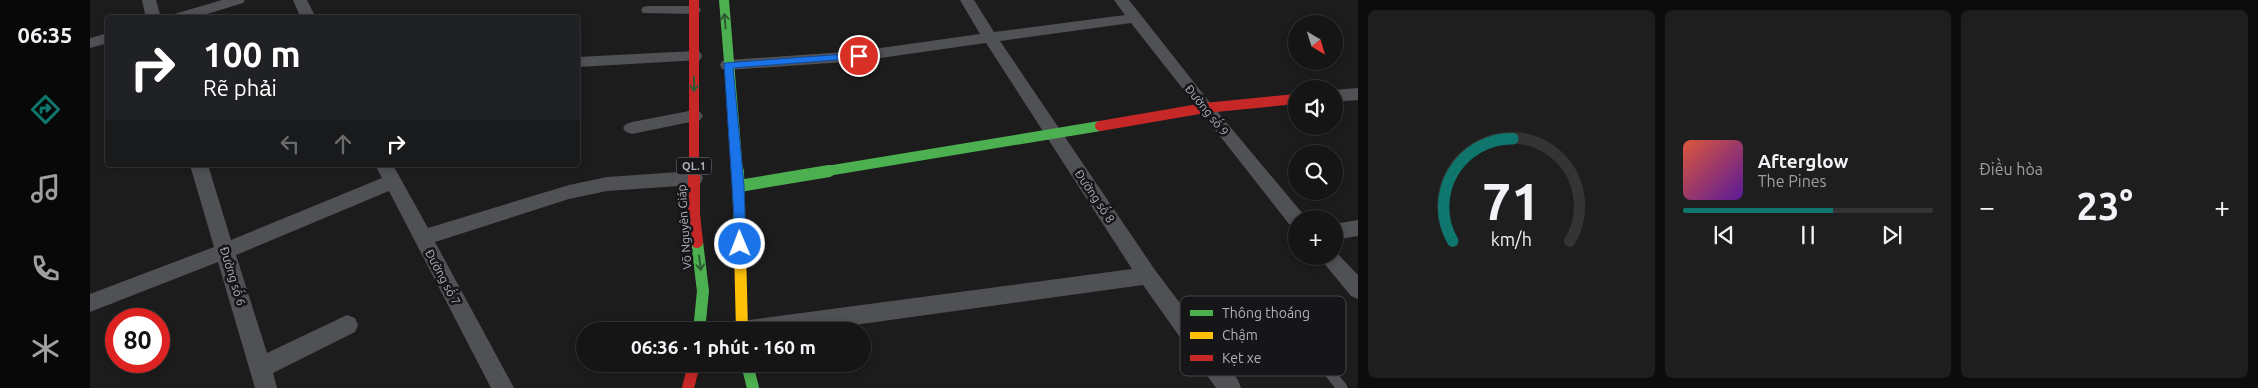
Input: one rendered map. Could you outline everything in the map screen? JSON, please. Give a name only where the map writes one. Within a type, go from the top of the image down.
[{"type":"main road","points":[[724,0],[738,186],[742,322]]},
{"type":"main road","name":"Võ Nguyên Giáp","points":[[694,5],[694,214],[703,291],[700,322]]},
{"type":"main road","points":[[738,186],[1205,108],[1288,100]]},
{"type":"main road","points":[[688,388],[692,372]]},
{"type":"main road","points":[[749,372],[753,388]]},
{"type":"street","points":[[149,0],[153,15]]},
{"type":"street","points":[[186,15],[238,0]]},
{"type":"street","points":[[300,0],[308,15]]},
{"type":"street","name":"Đường số 8","points":[[967,0],[1148,276],[1180,320]]},
{"type":"street","name":"Đường số 9","points":[[1121,0],[1205,108],[1289,210]]},
{"type":"street","points":[[648,10],[694,5]]},
{"type":"street","points":[[728,65],[859,56],[989,36],[1135,18]]},
{"type":"street","points":[[90,43],[105,39]]},
{"type":"street","points":[[580,62],[694,56]]},
{"type":"street","points":[[1343,95],[1358,94]]},
{"type":"street","points":[[632,128],[694,116]]},
{"type":"street","name":"Đường số 6","points":[[200,167],[266,388]]},
{"type":"street","points":[[90,303],[225,251],[388,174]]},
{"type":"street","name":"Đường số 7","points":[[388,174],[503,388]]},
{"type":"street","points":[[423,238],[521,207],[597,186],[632,181],[694,178]]},
{"type":"street","points":[[1343,230],[1358,228]]},
{"type":"street","points":[[1336,265],[1358,290]]},
{"type":"street","points":[[808,322],[1148,276]]},
{"type":"street","points":[[261,367],[347,325]]},
{"type":"street","name":"Đường số 8","points":[[1221,376],[1230,388]]},
{"type":"lane","points":[[1333,376],[1342,388]]},
{"type":"traffic: fast","points":[[724,0],[739,186],[740,248]]},
{"type":"traffic: fast","points":[[739,186],[1100,126]]},
{"type":"traffic: fast","points":[[697,242],[703,291],[700,322]]},
{"type":"traffic: fast","points":[[749,372],[753,388]]},
{"type":"traffic: slow","points":[[740,248],[742,322]]},
{"type":"traffic: jam","points":[[694,0],[694,214],[697,242]]},
{"type":"traffic: jam","points":[[1100,126],[1205,108],[1288,100]]},
{"type":"traffic: jam","points":[[688,388],[692,372]]},
{"type":"route","points":[[740,244],[740,211],[728,65],[859,56]]}]
